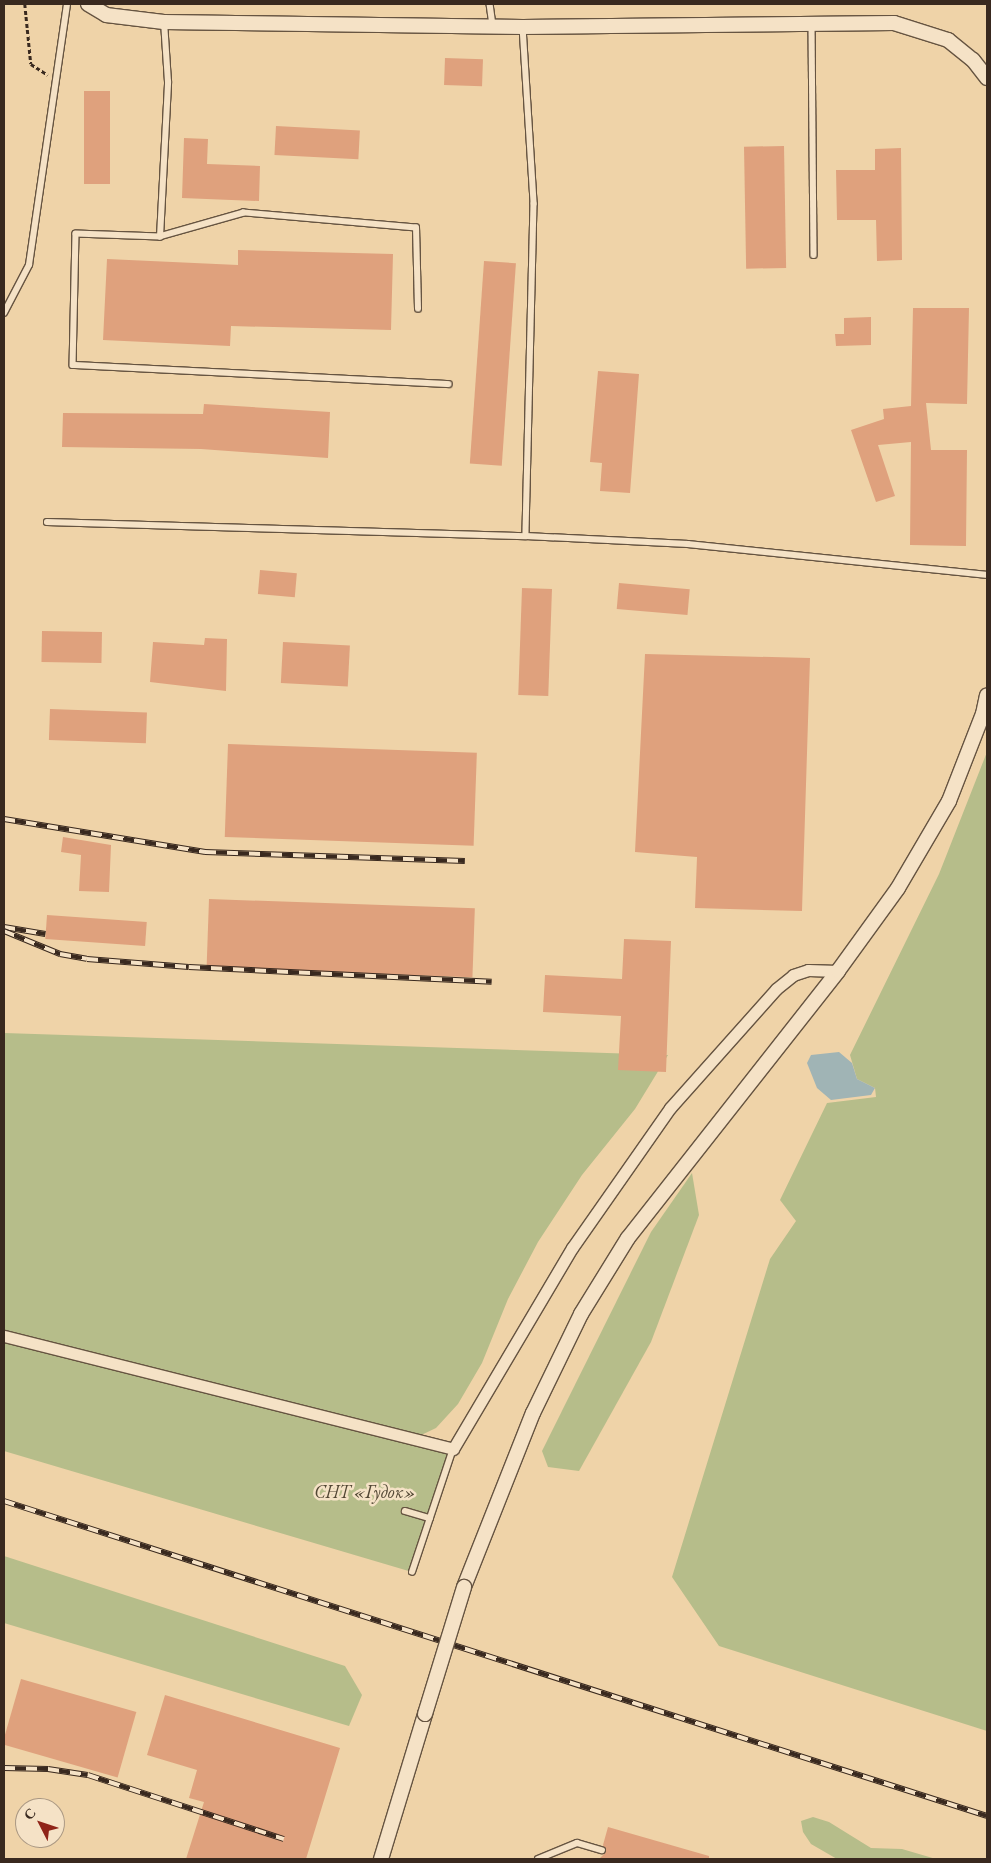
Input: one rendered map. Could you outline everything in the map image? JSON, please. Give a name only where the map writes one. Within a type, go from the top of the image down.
[{"type":"street","points":[[88,4],[106,15],[164,22],[493,27],[894,23],[922,30],[961,49],[987,78]]},
{"type":"street","points":[[381,1859],[464,1587],[534,1413],[581,1314],[628,1238],[838,971],[898,888],[950,801],[983,714],[987,695]]},
{"type":"street","points":[[4,1336],[453,1449],[572,1248],[670,1108],[776,989],[793,975],[808,970],[838,971]]},
{"type":"lane","points":[[4,313],[29,265],[66,4]]},
{"type":"lane","points":[[490,4],[493,27]]},
{"type":"lane","points":[[160,237],[168,82],[164,22]]},
{"type":"lane","points":[[812,24],[814,255]]},
{"type":"lane","points":[[523,27],[534,204],[526,536]]},
{"type":"lane","points":[[418,309],[416,228],[244,214],[160,237],[76,234],[73,365],[449,384]]},
{"type":"lane","points":[[47,522],[526,536],[688,544],[987,575]]},
{"type":"lane","points":[[412,1572],[453,1449]]},
{"type":"lane","points":[[405,1511],[430,1518]]},
{"type":"lane","points":[[538,1859],[577,1842],[602,1850]]},
{"type":"path","points":[[25,4],[31,64],[56,80]]},
{"type":"green space","points":[[987,752],[987,1731],[719,1646],[672,1577],[770,1259],[796,1221],[780,1200],[827,1103],[876,1097],[875,1088],[857,1079],[850,1055],[939,874]]},
{"type":"green space","name":"СНТ «Гудок»","points":[[4,1033],[668,1055],[635,1109],[582,1175],[538,1242],[508,1299],[482,1363],[458,1404],[436,1428],[413,1439],[453,1449],[412,1572],[4,1451]]},
{"type":"green space","points":[[692,1173],[699,1215],[651,1342],[579,1471],[548,1467],[542,1451],[651,1232]]},
{"type":"green space","points":[[4,1556],[345,1666],[362,1695],[349,1726],[4,1623]]},
{"type":"green space","points":[[813,1817],[829,1822],[871,1848],[902,1849],[936,1859],[837,1859],[811,1844],[803,1832],[801,1821]]},
{"type":"shaded area","points":[[839,1052],[852,1063],[857,1079],[875,1088],[871,1095],[831,1100],[817,1088],[807,1063],[811,1055]]},
{"type":"building","points":[[445,58],[483,59],[482,86],[444,85]]},
{"type":"building","points":[[84,91],[110,91],[110,184],[84,184]]},
{"type":"building","points":[[276,126],[360,130],[358,159],[274,155]]},
{"type":"building","points":[[184,138],[208,139],[207,164],[260,166],[259,201],[182,198]]},
{"type":"building","points":[[784,146],[786,268],[746,269],[744,147]]},
{"type":"building","points":[[901,148],[902,260],[877,261],[876,220],[837,220],[836,170],[875,170],[875,149]]},
{"type":"building","points":[[238,250],[393,254],[391,330],[231,326],[230,346],[103,340],[107,259],[238,265]]},
{"type":"building","points":[[484,261],[516,263],[502,466],[470,464]]},
{"type":"building","points":[[913,308],[969,308],[967,404],[926,403],[931,450],[967,450],[966,546],[910,545],[911,442],[878,445],[895,496],[876,502],[851,430],[884,419],[883,409],[911,406]]},
{"type":"building","points":[[871,317],[871,345],[836,346],[835,334],[844,334],[844,318]]},
{"type":"building","points":[[598,371],[639,374],[630,493],[600,491],[602,463],[590,462]]},
{"type":"building","points":[[204,404],[330,412],[328,458],[201,449],[62,447],[63,413],[203,414]]},
{"type":"building","points":[[260,570],[297,573],[295,597],[258,594]]},
{"type":"building","points":[[619,583],[690,589],[687,615],[617,609]]},
{"type":"building","points":[[522,588],[552,589],[548,696],[518,695]]},
{"type":"building","points":[[42,631],[102,632],[101,663],[41,662]]},
{"type":"building","points":[[205,638],[227,639],[226,691],[150,682],[153,642],[204,645]]},
{"type":"building","points":[[283,642],[350,646],[348,686],[281,683]]},
{"type":"building","points":[[645,654],[810,658],[802,911],[695,908],[697,857],[635,852]]},
{"type":"building","points":[[50,709],[147,712],[146,743],[49,740]]},
{"type":"building","points":[[228,744],[477,753],[474,846],[225,837]]},
{"type":"building","points":[[63,837],[111,845],[109,892],[79,891],[81,855],[61,852]]},
{"type":"building","points":[[209,899],[475,908],[472,977],[207,968]]},
{"type":"building","points":[[47,915],[147,922],[145,946],[45,939]]},
{"type":"building","points":[[624,939],[671,941],[666,1072],[618,1070],[621,1016],[543,1012],[545,975],[622,979]]},
{"type":"building","points":[[21,1679],[136,1712],[118,1777],[4,1745],[4,1738]]},
{"type":"building","points":[[165,1695],[340,1748],[306,1859],[186,1859],[204,1802],[189,1798],[197,1770],[147,1755]]},
{"type":"building","points":[[608,1827],[709,1856],[709,1859],[599,1859],[606,1852],[603,1845]]},
{"type":"railway","points":[[4,819],[205,852],[465,861]]},
{"type":"railway","points":[[4,927],[45,934]]},
{"type":"railway","points":[[4,931],[60,954],[87,959],[189,967],[492,982]]},
{"type":"railway","points":[[4,1501],[987,1816]]},
{"type":"railway","points":[[4,1768],[48,1769],[88,1775],[284,1839]]}]
